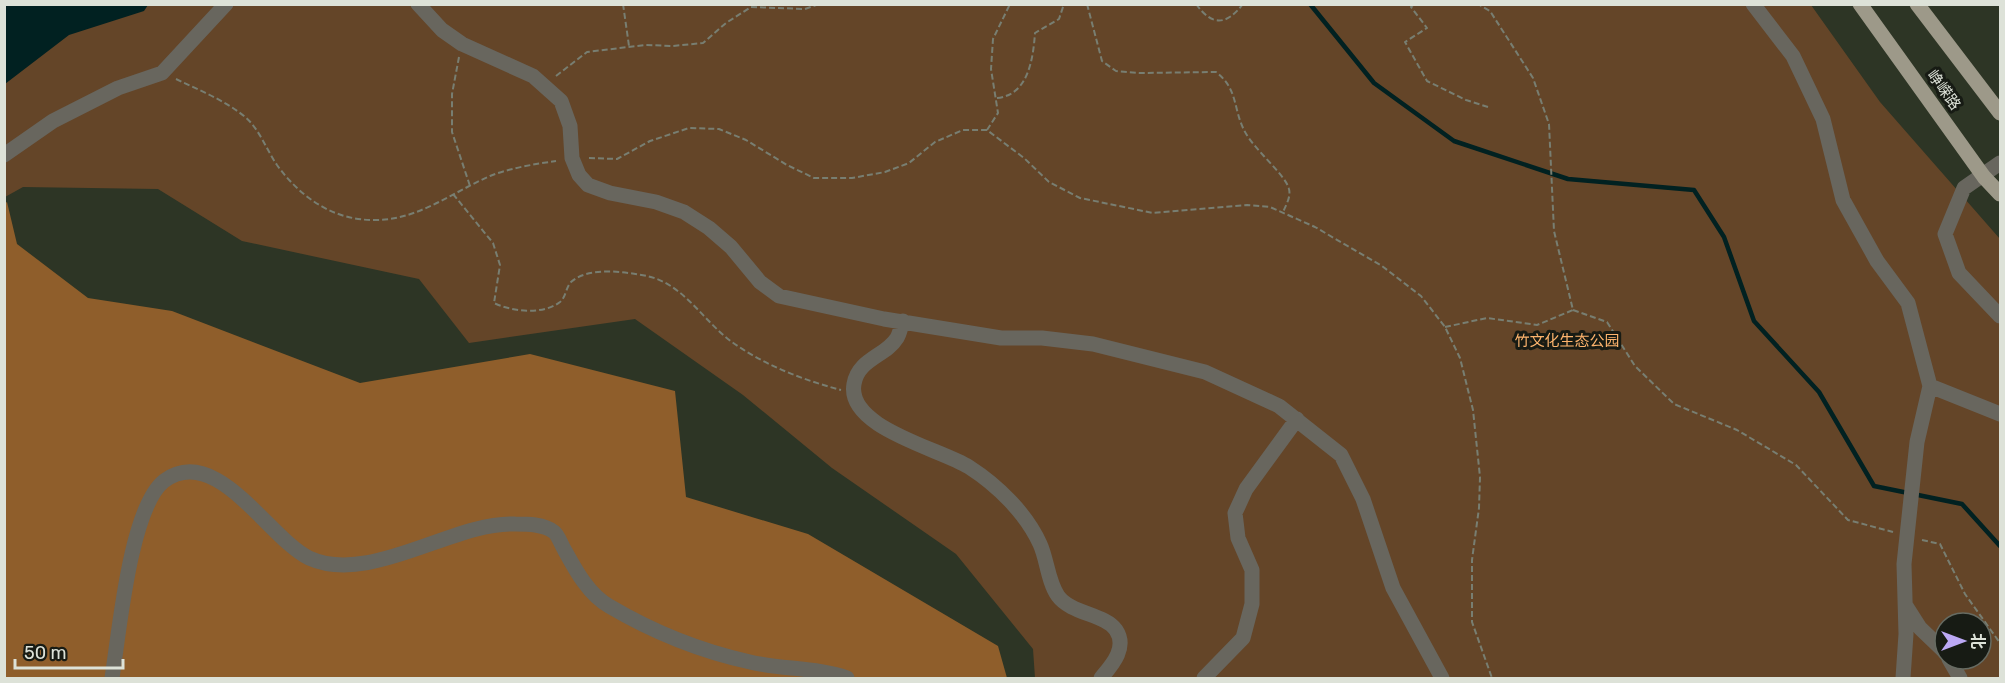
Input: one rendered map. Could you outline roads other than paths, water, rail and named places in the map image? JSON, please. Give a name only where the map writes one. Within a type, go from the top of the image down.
[{"type":"main road","name":"峥嵘路","points":[[1860,4],[1984,177],[2001,194]]},
{"type":"main road","name":"峥嵘路","points":[[1917,4],[2001,113]]},
{"type":"street","points":[[4,155],[62,116],[118,88],[162,73],[226,4]]},
{"type":"street","points":[[418,4],[442,30],[462,44],[533,76],[561,101],[570,126],[572,158],[579,175],[588,185],[610,194],[656,202],[684,212],[709,228],[731,248],[760,282],[778,296],[1001,338],[1042,338],[1093,344],[1205,372],[1280,406],[1341,455],[1363,499],[1393,588],[1442,678]]},
{"type":"street","points":[[1753,4],[1793,56],[1823,119],[1843,200],[1877,261],[1908,303],[1930,386],[1917,442],[1907,537],[1903,601],[1906,634],[1903,678]]},
{"type":"street","points":[[2001,163],[1984,177],[1964,188],[1945,234],[1959,273],[2001,316]]},
{"type":"street","points":[[903,321],[897,339],[861,368],[854,384],[858,405],[872,421],[967,466],[1020,512],[1040,543],[1057,595],[1073,608],[1107,623],[1116,630],[1121,645],[1116,659],[1101,678]]},
{"type":"street","points":[[1930,386],[2001,414]]},
{"type":"street","points":[[1204,678],[1243,638],[1252,604],[1252,570],[1239,538],[1235,513],[1246,489],[1297,419]]},
{"type":"street","points":[[112,678],[137,532],[151,496],[165,481],[183,473],[198,472],[214,478],[240,497],[309,558],[331,563],[352,564],[411,552],[484,527],[512,524],[537,526],[554,532],[581,579],[606,605],[678,642],[751,663],[847,678]]},
{"type":"street","points":[[1903,601],[1920,628],[1933,640]]},
{"type":"water","points":[[5,4],[148,5],[144,11],[69,35],[5,84]]},
{"type":"waterway","points":[[1310,4],[1374,83],[1454,141],[1568,179],[1694,190],[1724,237],[1754,321],[1819,392],[1874,486],[1962,504],[2000,546]]},
{"type":"park label","name":"竹文化生态公园","points":[[1567,341]]}]
